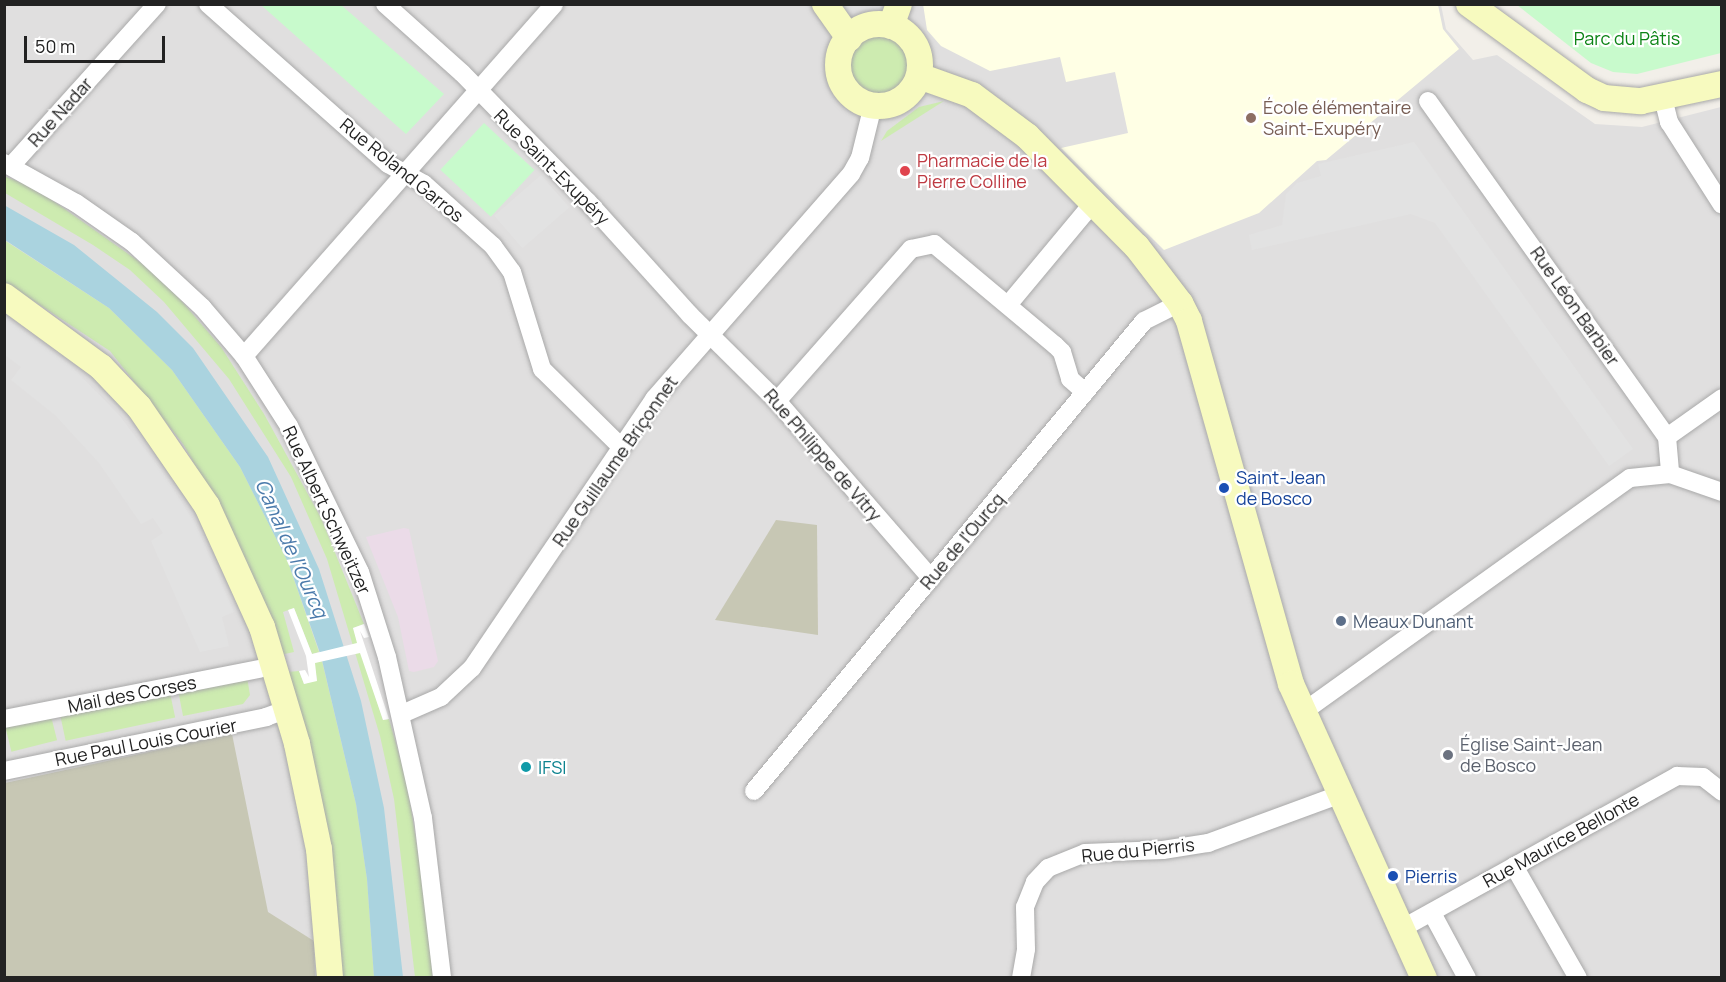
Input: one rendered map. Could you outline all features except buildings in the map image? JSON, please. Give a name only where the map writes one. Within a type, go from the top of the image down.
[{"type":"street","name":"Rue Nadar","points":[[8,165],[157,4]]},
{"type":"street","name":"Rue Roland Garros","points":[[208,4],[405,174],[424,184],[493,246],[512,272],[542,369],[621,447]]},
{"type":"street","name":"Rue Saint-Exupéry","points":[[385,4],[478,91],[713,335]]},
{"type":"street","points":[[244,356],[554,4]]},
{"type":"street","points":[[825,4],[849,38]]},
{"type":"street","points":[[1469,4],[1587,90],[1618,101],[1663,98],[1722,84]]},
{"type":"street","points":[[895,15],[915,46],[920,61],[919,76],[903,98],[873,105],[855,97],[840,77],[839,61],[849,38],[868,26],[895,15]]},
{"type":"street","points":[[919,76],[948,84],[982,101],[1027,136],[1149,262],[1180,303],[1189,321],[1291,684],[1424,978]]},
{"type":"street","points":[[1663,98],[1669,122],[1722,204]]},
{"type":"street","name":"Rue Léon Barbier","points":[[1428,101],[1667,436]]},
{"type":"street","name":"Rue Guillaume Briçonnet","points":[[402,714],[441,697],[472,668],[654,399],[713,335],[851,174],[860,158],[873,105]]},
{"type":"street","name":"Rue Albert Schweitzer","points":[[8,165],[76,203],[132,242],[202,307],[244,356],[289,426],[360,572],[402,714],[423,818],[442,978]]},
{"type":"street","points":[[1008,305],[1093,203]]},
{"type":"street","points":[[777,401],[911,249],[934,244],[1062,352],[1070,379],[1085,392]]},
{"type":"street","points":[[4,296],[101,367],[139,407],[207,506],[247,592],[267,667],[288,709],[319,849],[330,978]]},
{"type":"street","name":"Rue de l'Ourcq","points":[[754,791],[1144,321],[1180,303]]},
{"type":"street","name":"Rue Philippe de Vitry","points":[[713,335],[777,401],[931,578]]},
{"type":"street","points":[[1670,474],[1667,436],[1722,398]]},
{"type":"street","points":[[1303,712],[1630,478],[1670,474],[1722,492]]},
{"type":"street","name":"Mail des Corses","points":[[4,719],[267,667]]},
{"type":"street","name":"Rue Paul Louis Courier","points":[[4,771],[266,717],[288,709]]},
{"type":"street","name":"Rue Maurice Bellonte","points":[[1401,929],[1677,776],[1702,777],[1722,792]]},
{"type":"street","name":"Rue du Pierris","points":[[1021,978],[1027,927],[1025,906],[1035,882],[1048,868],[1085,853],[1163,850],[1208,843],[1341,794]]},
{"type":"street","points":[[1514,866],[1578,978]]},
{"type":"street","points":[[1432,913],[1467,978]]},
{"type":"shaded area","name":"École élémentaire Saint-Exupéry","points":[[923,4],[1438,5],[1443,29],[1459,49],[1326,160],[1317,161],[1259,213],[1164,250],[1061,148],[1128,133],[1115,72],[1066,82],[1060,57],[990,71],[941,46],[927,30]]},
{"type":"shaded area","points":[[5,5],[1441,5],[1446,29],[1473,60],[1497,55],[1595,124],[1642,127],[1721,107],[1721,977],[5,978]]},
{"type":"shaded area","points":[[1414,142],[1633,449],[1609,466],[1435,223],[1411,214],[1252,250],[1249,235],[1282,225],[1286,194],[1297,183],[1321,176],[1318,164]]},
{"type":"shaded area","points":[[541,175],[569,207],[522,248],[494,216]]},
{"type":"shaded area","points":[[5,318],[70,365],[119,415],[161,470],[195,523],[234,612],[222,617],[229,646],[200,652],[151,541],[163,533],[153,518],[141,524],[99,463],[56,416],[11,380],[21,367],[5,355]]},
{"type":"shaded area","points":[[776,520],[817,525],[818,635],[715,620]]},
{"type":"shaded area","points":[[404,528],[409,529],[438,661],[434,667],[414,672],[409,671],[398,617],[366,537]]},
{"type":"shaded area","points":[[232,734],[268,912],[314,941],[315,977],[5,977],[5,783]]},
{"type":"green space","points":[[261,5],[341,5],[444,94],[406,134]]},
{"type":"green space","name":"Parc du Pâtis","points":[[1517,5],[1721,5],[1721,53],[1637,74],[1613,72],[1591,63]]},
{"type":"green space","points":[[879,36],[896,41],[904,49],[909,66],[904,83],[896,91],[879,96],[862,91],[854,83],[849,66],[854,49],[862,41]]},
{"type":"green space","points":[[944,101],[881,141],[887,131],[919,107]]},
{"type":"green space","points":[[484,123],[534,170],[491,217],[440,170]]},
{"type":"green space","points":[[4,176],[35,188],[161,277],[221,347],[264,414],[321,518],[364,624],[353,628],[383,720],[389,719],[406,779],[425,894],[433,977],[415,977],[394,799],[380,736],[327,559],[291,477],[229,379],[164,302],[130,270],[93,245],[5,193]]},
{"type":"green space","points":[[4,240],[109,308],[172,370],[240,467],[288,562],[319,652],[312,654],[294,608],[283,612],[294,652],[280,655],[226,519],[183,444],[110,351],[5,282]]},
{"type":"green space","points":[[322,661],[356,804],[367,879],[374,977],[342,977],[287,672],[299,671],[304,684],[317,680],[314,663]]},
{"type":"green space","points":[[247,677],[250,695],[243,704],[183,716],[178,690]]},
{"type":"green space","points":[[170,693],[175,717],[66,741],[60,716]]},
{"type":"green space","points":[[51,716],[57,740],[11,752],[5,727]]},
{"type":"water","name":"Canal de l'Ourcq","points":[[4,205],[74,245],[157,312],[193,348],[268,457],[319,569],[361,701],[384,808],[403,977],[374,977],[367,879],[356,804],[321,656],[288,562],[240,467],[172,370],[109,308],[5,240]]},
{"type":"pier","points":[[294,608],[312,654],[357,643],[353,628],[364,624],[369,637],[364,638],[360,631],[389,719],[383,720],[360,653],[315,663],[317,681],[304,684],[299,671],[305,670],[309,677],[306,656],[288,610]]},
{"type":"place","name":"École élémentaire Saint-Exupéry","points":[[1251,118]]},
{"type":"place","name":"Pharmacie de la Pierre Colline","points":[[905,171]]},
{"type":"place","name":"Saint-Jean de Bosco","points":[[1224,488]]},
{"type":"place","name":"Meaux Dunant","points":[[1341,621]]},
{"type":"place","name":"Église Saint-Jean de Bosco","points":[[1448,755]]},
{"type":"place","name":"IFSI","points":[[526,767]]},
{"type":"place","name":"Pierris","points":[[1393,876]]}]
